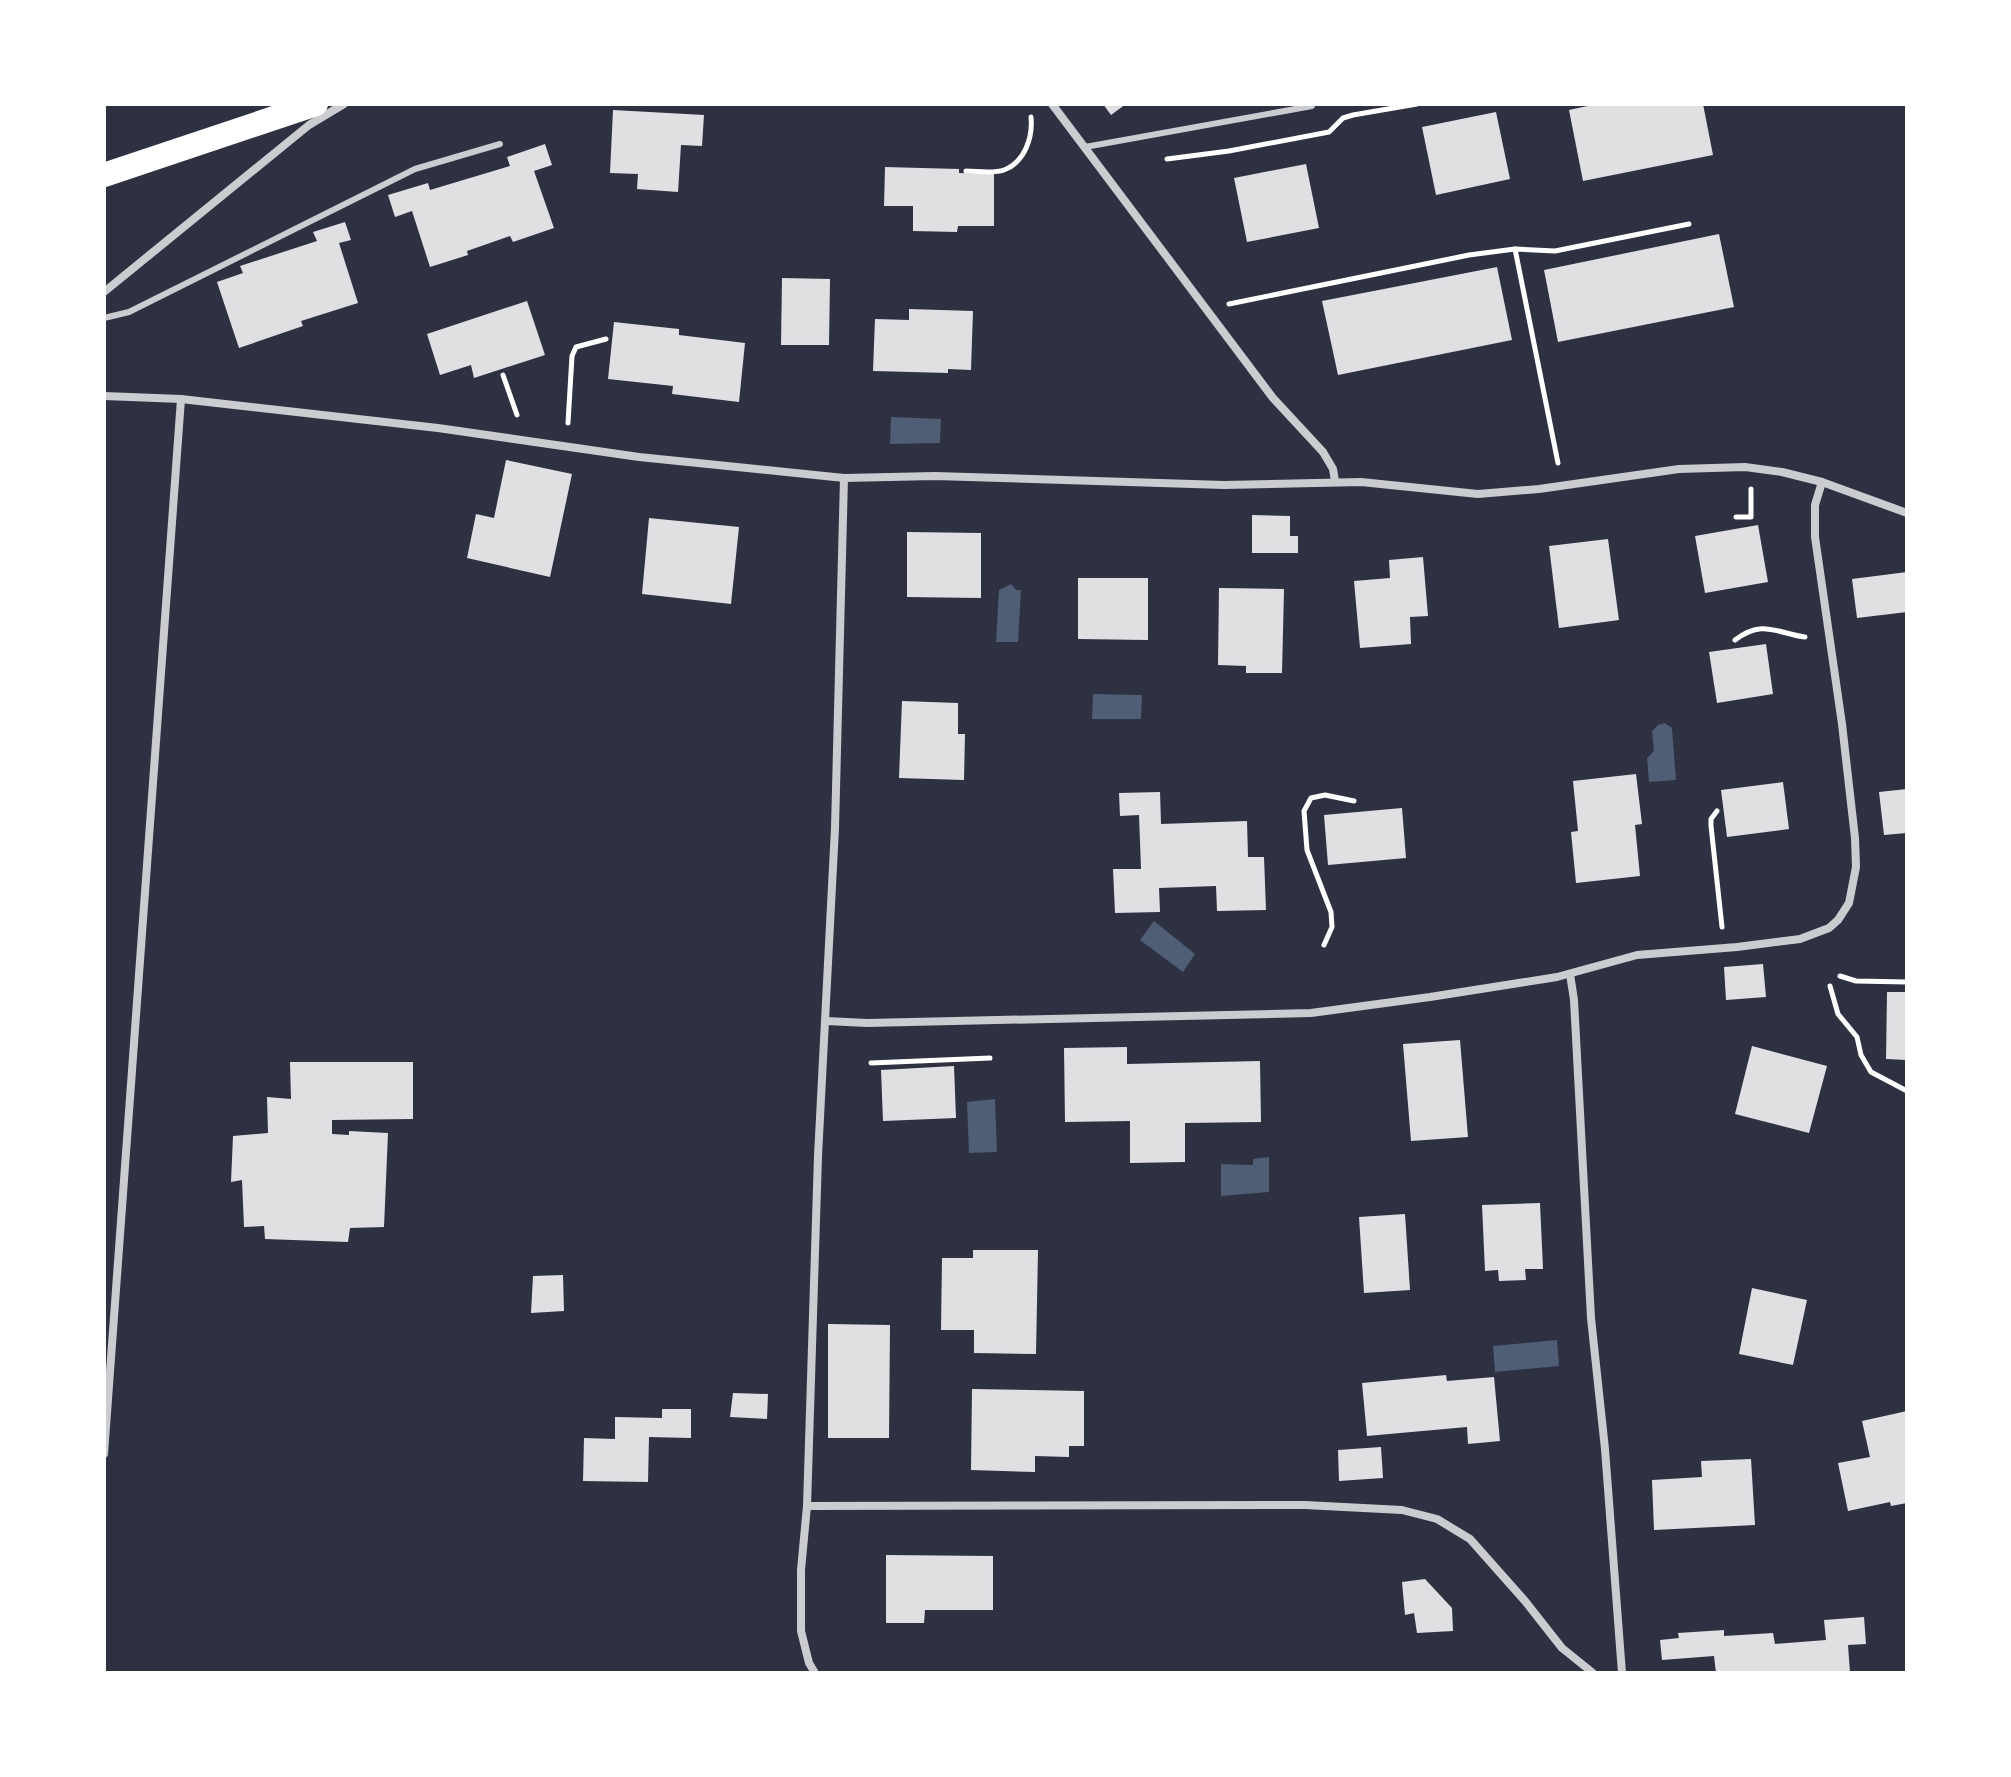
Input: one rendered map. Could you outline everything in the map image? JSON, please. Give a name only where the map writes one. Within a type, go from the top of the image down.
[{"type":"highway","points":[[104,175],[316,104]]},
{"type":"street","points":[[104,292],[309,125],[344,104]]},
{"type":"street","points":[[1052,104],[1273,398],[1323,452],[1333,469],[1335,481]]},
{"type":"street","points":[[104,396],[181,399],[438,428],[707,465],[844,478],[935,476],[1224,485],[1335,481],[1478,494],[1679,469],[1752,468],[1822,482],[1907,513]]},
{"type":"street","points":[[104,1454],[181,399]]},
{"type":"street","points":[[815,1673],[806,1655],[801,1631],[801,1570],[807,1506],[818,1156],[835,828],[844,478]]},
{"type":"street","points":[[826,1021],[867,1023],[1311,1013],[1570,974],[1637,955],[1800,939],[1819,933],[1838,920],[1856,878],[1855,838],[1815,528],[1815,505],[1822,482]]},
{"type":"street","points":[[1570,974],[1574,1000],[1591,1318],[1605,1449],[1622,1673]]},
{"type":"street","points":[[807,1506],[1305,1505],[1402,1510],[1437,1519],[1470,1539],[1562,1648],[1593,1673]]},
{"type":"lane","points":[[1085,147],[1312,106]]},
{"type":"lane","points":[[104,318],[129,312],[415,169],[500,144]]},
{"type":"path","points":[[966,171],[1001,171],[1021,156],[1031,136],[1028,106]]},
{"type":"path","points":[[1210,314],[1243,300],[1469,255],[1515,249],[1555,251],[1689,224]]},
{"type":"path","points":[[1515,249],[1562,485]]},
{"type":"path","points":[[566,446],[572,356],[576,347],[606,339]]},
{"type":"path","points":[[503,375],[521,428],[520,440]]},
{"type":"path","points":[[1736,517],[1751,517],[1752,468]]},
{"type":"path","points":[[1735,640],[1763,628],[1802,637],[1829,633]]},
{"type":"path","points":[[1324,945],[1332,927],[1331,912],[1308,859],[1304,811],[1311,798],[1318,795],[1354,801]]},
{"type":"path","points":[[1717,811],[1711,826],[1724,948]]},
{"type":"path","points":[[1840,976],[1856,981],[1907,982]]},
{"type":"path","points":[[1830,986],[1838,1014],[1857,1037],[1861,1055],[1871,1072],[1907,1091]]},
{"type":"path","points":[[871,1063],[990,1058]]},
{"type":"water","points":[[891,417],[941,419],[940,443],[890,444]]},
{"type":"water","points":[[1011,584],[1016,590],[1021,590],[1018,642],[996,642],[999,590]]},
{"type":"water","points":[[1093,694],[1142,695],[1141,719],[1092,719]]},
{"type":"water","points":[[1665,723],[1672,728],[1676,780],[1649,782],[1647,758],[1654,751],[1652,731]]},
{"type":"water","points":[[1154,921],[1195,954],[1183,972],[1140,940]]},
{"type":"water","points":[[995,1099],[997,1152],[969,1153],[967,1102]]},
{"type":"water","points":[[1269,1157],[1269,1192],[1221,1196],[1221,1164],[1253,1165],[1253,1159]]},
{"type":"water","points":[[1557,1340],[1559,1366],[1495,1372],[1493,1346]]},
{"type":"building","points":[[1103,104],[1126,104],[1111,115]]},
{"type":"building","points":[[1597,104],[1703,104],[1713,155],[1583,181],[1569,110]]},
{"type":"building","points":[[613,110],[704,115],[702,146],[681,145],[678,192],[637,189],[638,174],[610,173]]},
{"type":"building","points":[[1496,112],[1510,179],[1436,195],[1422,127]]},
{"type":"building","points":[[545,144],[552,165],[534,171],[554,228],[513,242],[510,236],[467,251],[468,255],[430,267],[412,211],[395,217],[388,195],[428,183],[430,190],[510,166],[507,157]]},
{"type":"building","points":[[1306,164],[1319,228],[1247,242],[1234,178]]},
{"type":"building","points":[[885,167],[959,169],[959,173],[994,174],[994,226],[958,226],[957,232],[913,231],[913,206],[884,206]]},
{"type":"building","points":[[345,222],[351,240],[339,243],[358,303],[301,321],[303,326],[239,348],[217,282],[243,273],[240,266],[317,241],[313,232]]},
{"type":"building","points":[[1719,234],[1734,307],[1558,342],[1544,270]]},
{"type":"building","points":[[1497,267],[1512,340],[1338,375],[1322,301]]},
{"type":"building","points":[[782,278],[830,279],[829,345],[781,345]]},
{"type":"building","points":[[527,301],[545,355],[474,378],[471,365],[440,375],[427,334]]},
{"type":"building","points":[[909,309],[973,311],[971,370],[948,369],[948,373],[873,371],[875,319],[909,320]]},
{"type":"building","points":[[614,322],[679,329],[679,335],[745,343],[739,402],[672,394],[673,386],[608,379]]},
{"type":"building","points":[[506,460],[572,474],[550,577],[467,558],[476,514],[494,518]]},
{"type":"building","points":[[1252,515],[1290,516],[1290,536],[1298,536],[1298,553],[1252,553]]},
{"type":"building","points":[[649,518],[739,527],[731,604],[642,594]]},
{"type":"building","points":[[1758,525],[1768,582],[1705,593],[1695,536]]},
{"type":"building","points":[[907,532],[981,533],[981,598],[907,597]]},
{"type":"building","points":[[1608,539],[1619,620],[1559,628],[1549,546]]},
{"type":"building","points":[[1423,557],[1428,616],[1410,617],[1411,644],[1360,648],[1354,581],[1390,578],[1389,560]]},
{"type":"building","points":[[1907,572],[1907,612],[1857,618],[1852,579]]},
{"type":"building","points":[[1078,578],[1148,578],[1148,640],[1078,639]]},
{"type":"building","points":[[1219,588],[1284,589],[1282,673],[1246,673],[1246,666],[1218,665]]},
{"type":"building","points":[[1766,644],[1773,694],[1717,703],[1709,652]]},
{"type":"building","points":[[902,701],[958,703],[958,734],[965,734],[964,780],[899,778]]},
{"type":"building","points":[[1636,774],[1642,824],[1635,825],[1640,876],[1576,883],[1571,832],[1578,831],[1573,781]]},
{"type":"building","points":[[1783,782],[1789,829],[1727,837],[1721,790]]},
{"type":"building","points":[[1907,789],[1907,833],[1884,835],[1879,792]]},
{"type":"building","points":[[1160,792],[1161,824],[1247,821],[1248,857],[1264,857],[1266,910],[1217,911],[1216,886],[1159,888],[1160,912],[1115,913],[1113,869],[1141,869],[1139,815],[1120,816],[1119,793]]},
{"type":"building","points":[[1402,808],[1406,858],[1328,865],[1324,815]]},
{"type":"building","points":[[1763,964],[1766,997],[1726,1000],[1724,967]]},
{"type":"building","points":[[1887,992],[1907,992],[1907,1060],[1886,1059]]},
{"type":"building","points":[[1460,1040],[1468,1137],[1411,1141],[1403,1044]]},
{"type":"building","points":[[1752,1046],[1827,1066],[1809,1133],[1735,1114]]},
{"type":"building","points":[[1127,1047],[1127,1064],[1260,1061],[1261,1122],[1185,1123],[1185,1162],[1130,1163],[1130,1121],[1065,1122],[1064,1048]]},
{"type":"building","points":[[290,1062],[413,1062],[413,1119],[332,1120],[332,1134],[349,1135],[349,1131],[388,1133],[384,1227],[350,1228],[348,1242],[265,1239],[264,1226],[244,1227],[242,1180],[231,1182],[233,1136],[268,1133],[267,1097],[291,1099]]},
{"type":"building","points":[[954,1066],[956,1118],[883,1121],[881,1070]]},
{"type":"building","points":[[1540,1203],[1543,1269],[1525,1269],[1526,1280],[1499,1281],[1498,1270],[1485,1271],[1482,1205]]},
{"type":"building","points":[[1405,1214],[1410,1290],[1364,1293],[1359,1217]]},
{"type":"building","points":[[973,1250],[1038,1250],[1036,1354],[974,1353],[974,1330],[941,1330],[942,1258],[973,1258]]},
{"type":"building","points":[[563,1275],[564,1311],[531,1313],[533,1276]]},
{"type":"building","points":[[1752,1288],[1807,1300],[1793,1365],[1739,1354]]},
{"type":"building","points":[[828,1324],[890,1325],[889,1438],[828,1438]]},
{"type":"building","points":[[1446,1375],[1447,1381],[1494,1377],[1500,1441],[1468,1444],[1467,1427],[1367,1436],[1362,1383]]},
{"type":"building","points":[[972,1389],[1084,1391],[1084,1446],[1069,1446],[1069,1457],[1035,1456],[1035,1472],[971,1470]]},
{"type":"building","points":[[733,1393],[768,1394],[767,1419],[730,1417]]},
{"type":"building","points":[[662,1409],[691,1409],[691,1438],[649,1437],[648,1482],[583,1481],[584,1438],[615,1439],[615,1417],[662,1418]]},
{"type":"building","points":[[1907,1411],[1907,1503],[1891,1506],[1890,1502],[1848,1511],[1838,1463],[1870,1457],[1862,1421]]},
{"type":"building","points":[[1381,1447],[1383,1478],[1339,1481],[1338,1450]]},
{"type":"building","points":[[1751,1459],[1755,1525],[1654,1530],[1652,1480],[1702,1477],[1701,1461]]},
{"type":"building","points":[[886,1555],[993,1556],[993,1610],[925,1610],[924,1623],[886,1623]]},
{"type":"building","points":[[1425,1579],[1452,1608],[1453,1631],[1417,1633],[1414,1613],[1405,1615],[1402,1582]]},
{"type":"building","points":[[1864,1617],[1866,1644],[1848,1645],[1850,1673],[1716,1673],[1714,1656],[1662,1660],[1660,1640],[1679,1638],[1678,1633],[1724,1630],[1724,1636],[1773,1633],[1775,1644],[1826,1640],[1824,1620]]}]
